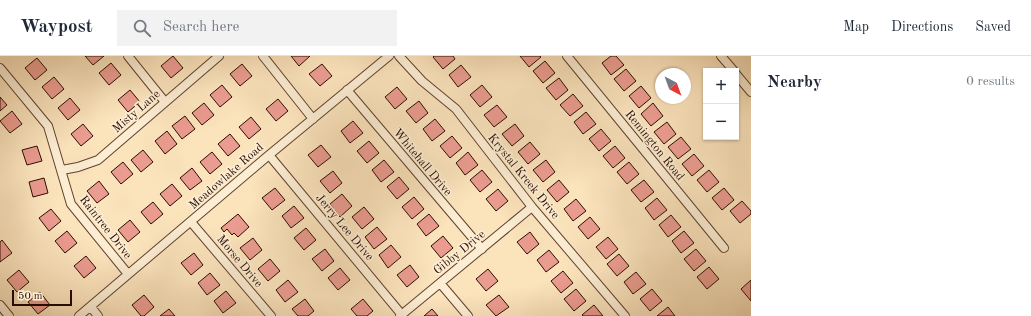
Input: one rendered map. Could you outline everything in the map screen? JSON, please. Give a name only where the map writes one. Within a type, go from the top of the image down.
[{"type":"street","points":[[128,56],[165,102]]},
{"type":"street","name":"Misty Lane","points":[[62,170],[78,167],[98,160],[219,56]]},
{"type":"street","points":[[263,56],[313,119]]},
{"type":"street","name":"Meadowlake Road","points":[[79,316],[269,155],[389,56]]},
{"type":"street","name":"Krystal Kreek Drive","points":[[399,56],[422,81],[456,108],[532,207],[625,316]]},
{"type":"street","name":"Remington Road","points":[[566,56],[724,248]]},
{"type":"street","points":[[722,56],[732,68]]},
{"type":"street","name":"Raintree Drive","points":[[0,68],[48,126],[71,204],[128,274]]},
{"type":"street","points":[[739,78],[751,92]]},
{"type":"street","name":"Whitehall Drive","points":[[347,90],[482,249]]},
{"type":"street","name":"Jerry Lee Drive","points":[[269,155],[401,315]]},
{"type":"street","name":"Gibby Drive","points":[[401,315],[532,207]]},
{"type":"street","name":"Morse Drive","points":[[191,222],[270,316]]},
{"type":"street","points":[[440,283],[468,316]]},
{"type":"street","points":[[0,305],[9,316]]},
{"type":"street","points":[[91,307],[98,316]]},
{"type":"building","points":[[85,56],[104,56],[93,65]]},
{"type":"building","points":[[173,56],[183,68],[171,78],[161,66]]},
{"type":"building","points":[[291,56],[310,56],[299,66]]},
{"type":"building","points":[[453,56],[455,59],[443,69],[433,57]]},
{"type":"building","points":[[520,56],[540,56],[541,57],[529,67]]},
{"type":"building","points":[[611,56],[616,56],[624,65],[611,75],[602,63]]},
{"type":"building","points":[[37,58],[47,70],[35,80],[25,68]]},
{"type":"building","points":[[545,61],[555,73],[543,83],[533,71]]},
{"type":"building","points":[[111,63],[121,75],[109,85],[99,73]]},
{"type":"building","points":[[242,64],[252,76],[240,86],[230,74]]},
{"type":"building","points":[[322,64],[332,76],[320,86],[309,74]]},
{"type":"building","points":[[461,65],[471,77],[458,87],[449,75]]},
{"type":"building","points":[[626,69],[636,81],[624,91],[614,79]]},
{"type":"building","points":[[54,77],[64,89],[52,99],[42,87]]},
{"type":"building","points":[[559,78],[568,90],[556,100],[546,88]]},
{"type":"building","points":[[222,85],[232,97],[220,107],[210,95]]},
{"type":"building","points":[[482,85],[492,97],[480,107],[470,95]]},
{"type":"building","points":[[641,86],[651,98],[639,108],[629,96]]},
{"type":"building","points":[[397,87],[407,99],[395,109],[385,97]]},
{"type":"building","points":[[130,90],[140,102],[128,112],[118,100]]},
{"type":"building","points":[[573,94],[583,106],[570,116],[560,105]]},
{"type":"building","points":[[0,97],[7,105],[0,111]]},
{"type":"building","points":[[70,98],[80,110],[68,120],[58,108]]},
{"type":"building","points":[[278,99],[288,111],[276,121],[266,109]]},
{"type":"building","points":[[419,101],[428,113],[416,123],[406,111]]},
{"type":"building","points":[[204,103],[214,115],[202,125],[192,113]]},
{"type":"building","points":[[653,103],[663,116],[651,126],[641,114]]},
{"type":"building","points":[[497,105],[507,117],[494,127],[484,115]]},
{"type":"building","points":[[12,111],[22,124],[10,133],[0,121]]},
{"type":"building","points":[[586,112],[596,124],[583,134],[574,122]]},
{"type":"building","points":[[185,116],[195,129],[182,139],[172,126]]},
{"type":"building","points":[[251,117],[261,129],[249,139],[239,127]]},
{"type":"building","points":[[435,119],[445,131],[432,141],[423,129]]},
{"type":"building","points":[[353,121],[363,133],[350,143],[341,131]]},
{"type":"building","points":[[667,122],[676,134],[664,144],[654,132]]},
{"type":"building","points":[[83,124],[93,136],[81,146],[71,134]]},
{"type":"building","points":[[515,124],[524,136],[512,146],[502,134]]},
{"type":"building","points":[[601,129],[611,141],[599,151],[589,139]]},
{"type":"building","points":[[167,131],[177,144],[165,154],[155,141]]},
{"type":"building","points":[[230,134],[240,146],[228,156],[218,144]]},
{"type":"building","points":[[452,136],[462,148],[450,158],[440,146]]},
{"type":"building","points":[[681,137],[691,149],[678,159],[668,147]]},
{"type":"building","points":[[369,141],[379,153],[367,163],[357,151]]},
{"type":"building","points":[[530,142],[540,154],[528,164],[518,152]]},
{"type":"building","points":[[321,145],[331,157],[318,167],[308,155]]},
{"type":"building","points":[[37,146],[42,161],[27,165],[22,150]]},
{"type":"building","points":[[615,146],[625,158],[613,168],[603,156]]},
{"type":"building","points":[[143,150],[153,162],[141,172],[131,160]]},
{"type":"building","points":[[212,152],[222,164],[210,174],[200,162]]},
{"type":"building","points":[[468,152],[478,165],[465,175],[456,163]]},
{"type":"building","points":[[694,154],[704,166],[692,176],[682,164]]},
{"type":"building","points":[[384,160],[394,172],[381,182],[372,170]]},
{"type":"building","points":[[546,160],[555,172],[543,182],[533,170]]},
{"type":"building","points":[[123,162],[133,174],[121,184],[111,172]]},
{"type":"building","points":[[629,162],[639,174],[627,184],[617,172]]},
{"type":"building","points":[[192,168],[202,181],[190,190],[180,178]]},
{"type":"building","points":[[482,170],[492,182],[480,192],[470,180]]},
{"type":"building","points":[[709,170],[719,182],[707,192],[697,180]]},
{"type":"building","points":[[333,171],[342,183],[330,193],[320,181]]},
{"type":"building","points":[[399,177],[409,189],[397,199],[387,187]]},
{"type":"building","points":[[44,178],[48,193],[33,197],[29,182]]},
{"type":"building","points":[[559,180],[569,192],[557,202],[547,190]]},
{"type":"building","points":[[644,180],[654,192],[641,202],[631,190]]},
{"type":"building","points":[[99,181],[109,194],[97,203],[87,191]]},
{"type":"building","points":[[172,184],[182,196],[170,206],[160,194]]},
{"type":"building","points":[[275,188],[285,200],[272,210],[262,198]]},
{"type":"building","points":[[724,188],[734,200],[722,210],[712,198]]},
{"type":"building","points":[[498,189],[508,201],[496,211],[486,199]]},
{"type":"building","points":[[342,194],[352,206],[340,217],[330,204]]},
{"type":"building","points":[[414,197],[424,209],[412,219],[402,207]]},
{"type":"building","points":[[657,198],[667,210],[654,220],[645,208]]},
{"type":"building","points":[[576,199],[586,211],[573,221],[564,209]]},
{"type":"building","points":[[742,201],[751,211],[751,214],[740,223],[730,211]]},
{"type":"building","points":[[153,202],[163,214],[151,224],[141,212]]},
{"type":"building","points":[[294,206],[304,218],[291,228],[282,216]]},
{"type":"building","points":[[364,207],[374,219],[362,229],[352,217]]},
{"type":"building","points":[[51,209],[61,221],[49,231],[39,218]]},
{"type":"building","points":[[238,214],[249,227],[238,237],[234,233],[232,235],[227,229],[224,232],[221,228]]},
{"type":"building","points":[[429,214],[439,226],[426,236],[417,224]]},
{"type":"building","points":[[671,215],[681,227],[668,237],[659,225]]},
{"type":"building","points":[[590,217],[600,229],[588,239],[578,227]]},
{"type":"building","points":[[130,220],[140,232],[128,242],[118,230]]},
{"type":"building","points":[[377,227],[387,239],[374,249],[365,237]]},
{"type":"building","points":[[306,228],[316,240],[304,250],[294,238]]},
{"type":"building","points":[[67,231],[77,243],[65,253],[55,241]]},
{"type":"building","points":[[684,231],[694,243],[681,253],[672,241]]},
{"type":"building","points":[[530,232],[539,244],[527,254],[517,242]]},
{"type":"building","points":[[443,236],[453,248],[441,258],[431,246]]},
{"type":"building","points":[[608,237],[618,249],[606,259],[596,247]]},
{"type":"building","points":[[253,238],[262,250],[250,260],[240,248]]},
{"type":"building","points":[[2,240],[12,253],[0,262],[0,242]]},
{"type":"building","points":[[391,245],[401,257],[388,268],[379,255]]},
{"type":"building","points":[[325,249],[334,261],[322,271],[312,259]]},
{"type":"building","points":[[696,249],[706,261],[694,271],[684,259]]},
{"type":"building","points":[[549,250],[559,262],[546,272],[537,260]]},
{"type":"building","points":[[194,253],[203,265],[191,275],[181,263]]},
{"type":"building","points":[[619,254],[629,266],[617,276],[607,264]]},
{"type":"building","points":[[86,256],[96,268],[84,278],[74,266]]},
{"type":"building","points":[[270,259],[280,271],[268,281],[258,269]]},
{"type":"building","points":[[410,265],[419,277],[407,287],[397,275]]},
{"type":"building","points":[[709,267],[719,279],[707,289],[697,277]]},
{"type":"building","points":[[340,268],[350,280],[338,290],[328,278]]},
{"type":"building","points":[[488,269],[498,281],[486,291],[476,279]]},
{"type":"building","points":[[19,270],[29,282],[17,292],[7,280]]},
{"type":"building","points":[[563,271],[573,283],[561,293],[551,281]]},
{"type":"building","points":[[636,272],[646,284],[633,294],[624,282]]},
{"type":"building","points":[[210,273],[220,285],[207,295],[198,283]]},
{"type":"building","points":[[288,280],[298,292],[285,302],[276,290]]},
{"type":"building","points":[[751,280],[751,301],[741,289]]},
{"type":"building","points":[[576,289],[586,301],[574,311],[564,299]]},
{"type":"building","points":[[652,289],[662,301],[650,311],[640,299]]},
{"type":"building","points":[[226,291],[236,303],[223,313],[214,301]]},
{"type":"building","points":[[40,292],[50,305],[38,314],[28,302]]},
{"type":"building","points":[[144,295],[154,307],[144,316],[141,316],[132,305]]},
{"type":"building","points":[[499,295],[509,307],[496,316],[486,305]]},
{"type":"building","points":[[305,299],[314,311],[308,316],[298,316],[292,309]]},
{"type":"building","points":[[363,299],[373,311],[367,316],[357,316],[351,309]]},
{"type":"building","points":[[594,305],[603,316],[582,315]]},
{"type":"building","points":[[668,307],[675,316],[657,316]]},
{"type":"building","points":[[169,309],[175,316],[160,316]]},
{"type":"building","points":[[432,309],[438,316],[424,316]]}]
